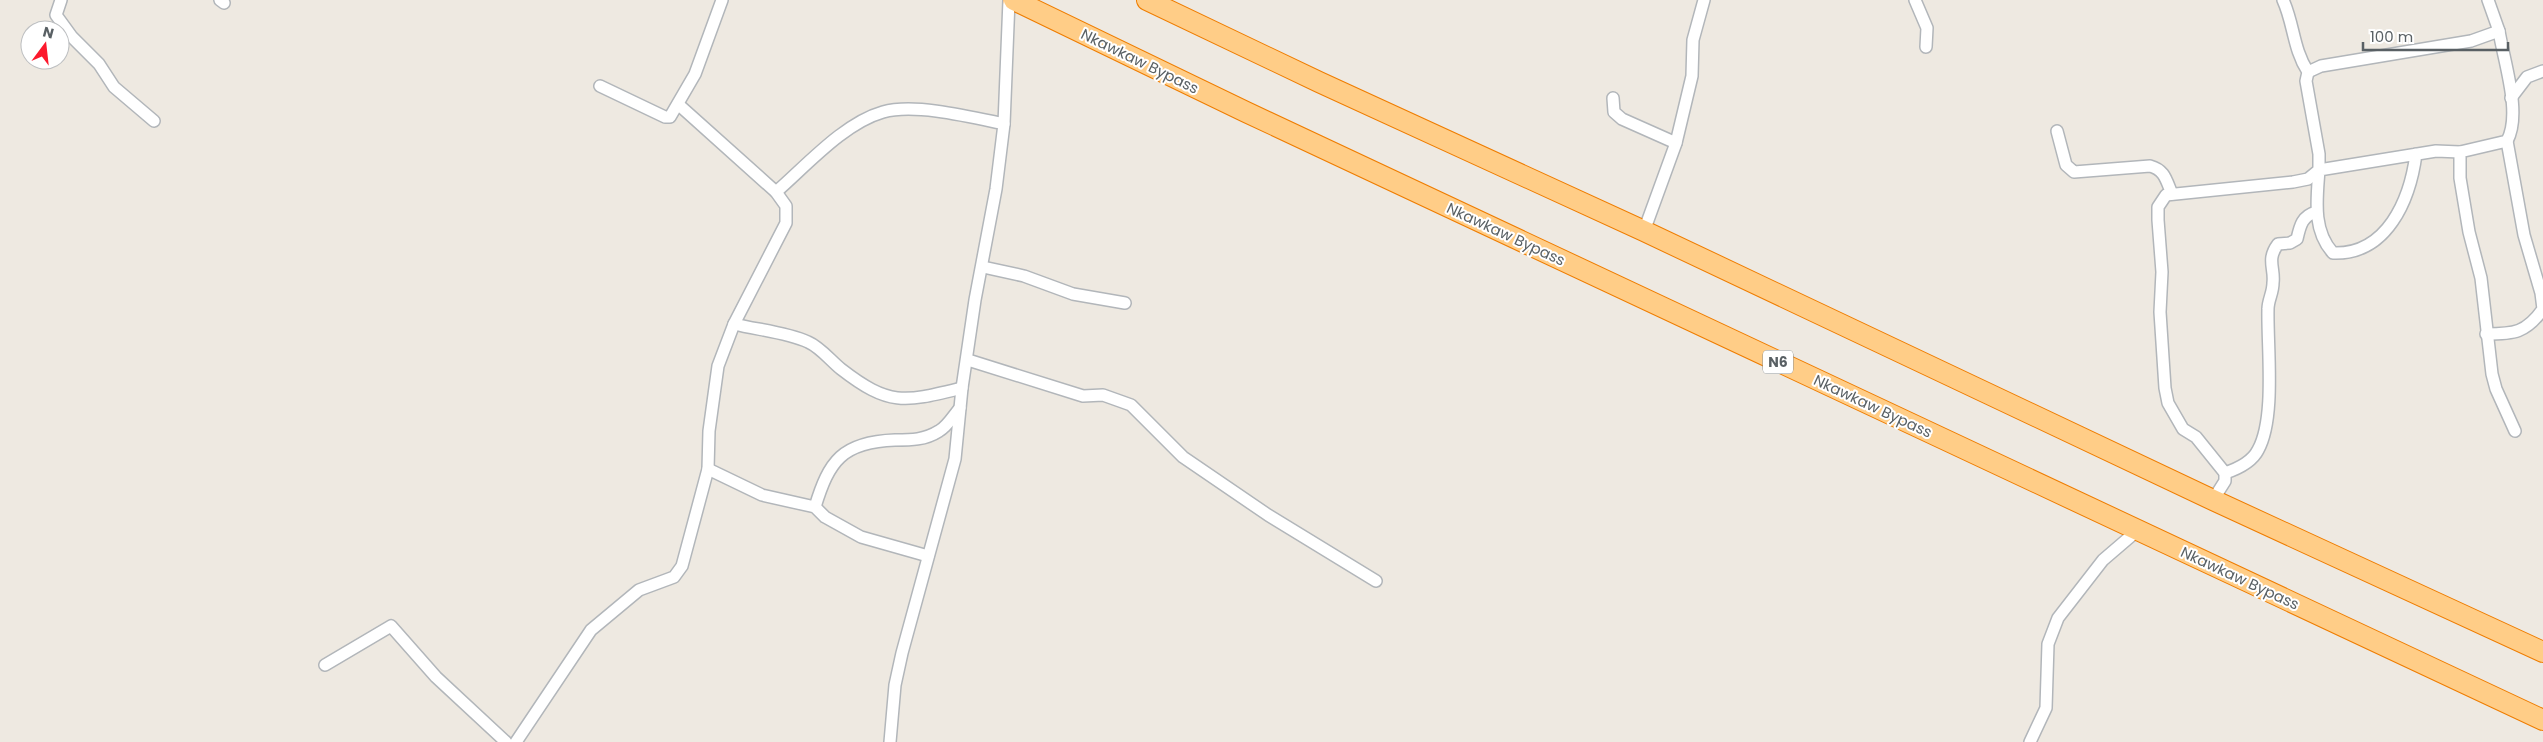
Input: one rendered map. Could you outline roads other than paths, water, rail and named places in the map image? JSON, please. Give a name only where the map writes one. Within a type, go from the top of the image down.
[{"type":"highway","name":"Nkawkaw Bypass","points":[[1014,0],[1263,120],[2543,720]]},
{"type":"highway","points":[[1147,0],[1319,82],[1644,231],[2213,500],[2543,652]]},
{"type":"street","points":[[62,0],[56,15],[72,37],[99,64],[114,88],[154,121]]},
{"type":"street","points":[[600,86],[665,117],[674,114],[695,74],[722,0]]},
{"type":"street","points":[[890,742],[896,685],[902,653],[955,459],[962,388],[983,267],[1004,124],[1009,0]]},
{"type":"street","points":[[1644,231],[1676,143],[1692,76],[1693,40],[1704,0]]},
{"type":"street","points":[[1915,0],[1927,28],[1926,47]]},
{"type":"street","points":[[2283,0],[2289,13],[2292,37],[2300,59],[2308,72],[2306,81],[2320,154],[2316,212],[2324,243],[2333,252],[2345,253],[2368,247],[2382,236],[2401,207],[2414,173],[2416,154]]},
{"type":"street","points":[[2213,500],[2225,480],[2224,472],[2220,464],[2196,437],[2183,429],[2168,403],[2160,312],[2162,272],[2158,220],[2162,200],[2166,195],[2172,194],[2294,182],[2308,179],[2319,170],[2436,151],[2460,152],[2506,141],[2511,134],[2514,115],[2499,31],[2488,0]]},
{"type":"street","points":[[2308,72],[2321,66],[2471,40],[2499,31]]},
{"type":"street","points":[[2511,98],[2526,77],[2543,71]]},
{"type":"street","points":[[1612,98],[1614,112],[1622,120],[1676,143]]},
{"type":"street","points":[[516,742],[591,630],[639,590],[674,577],[682,566],[708,470],[709,431],[718,366],[734,324],[786,223],[786,206],[776,192],[679,105]]},
{"type":"street","points":[[776,192],[856,124],[884,112],[913,110],[956,114],[1004,124]]},
{"type":"street","points":[[2058,131],[2066,165],[2074,172],[2150,166],[2160,168],[2164,172],[2172,194]]},
{"type":"street","points":[[2486,334],[2506,334],[2519,331],[2533,323],[2543,309],[2541,294],[2524,235],[2506,141]]},
{"type":"street","points":[[2460,152],[2460,178],[2469,232],[2481,278],[2486,334],[2496,389],[2515,431]]},
{"type":"street","points":[[2224,472],[2240,468],[2258,450],[2266,422],[2269,391],[2268,309],[2274,281],[2270,268],[2274,249],[2278,244],[2290,243],[2297,239],[2303,220],[2308,214],[2316,212]]},
{"type":"street","points":[[983,267],[1024,276],[1073,294],[1125,303]]},
{"type":"street","points":[[734,324],[810,343],[848,374],[877,394],[899,400],[962,388]]},
{"type":"street","points":[[968,360],[1083,396],[1103,395],[1130,406],[1183,457],[1268,515],[1376,581]]},
{"type":"street","points":[[816,508],[824,480],[832,465],[847,451],[879,441],[924,439],[942,430],[960,408]]},
{"type":"street","points":[[708,470],[762,495],[816,508],[825,517],[860,537],[928,556]]},
{"type":"street","points":[[2030,742],[2046,708],[2046,660],[2051,631],[2058,618],[2103,560],[2138,530]]},
{"type":"street","points":[[325,665],[391,626],[436,677],[506,742]]}]
